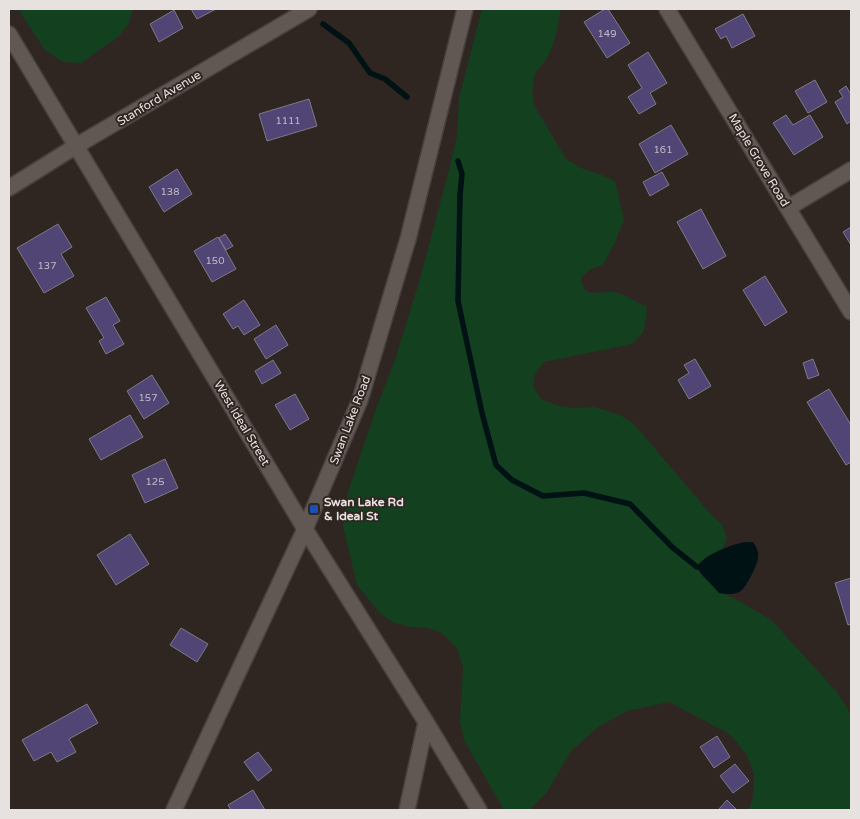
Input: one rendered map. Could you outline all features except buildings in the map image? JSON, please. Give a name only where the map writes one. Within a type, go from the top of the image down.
[{"type":"street","name":"Stanford Avenue","points":[[9,188],[76,146],[309,9]]},
{"type":"street","name":"Swan Lake Road","points":[[174,810],[304,529],[360,400],[408,239],[465,9]]},
{"type":"street","name":"Maple Grove Road","points":[[667,9],[851,312]]},
{"type":"street","name":"West Ideal Street","points":[[9,34],[304,529],[426,722],[479,810]]},
{"type":"street","points":[[788,208],[851,170]]},
{"type":"street","points":[[408,810],[426,722]]},
{"type":"green space","points":[[18,9],[133,9],[128,25],[118,37],[81,63],[63,62],[45,50]]},
{"type":"green space","points":[[482,9],[561,9],[555,40],[546,60],[535,73],[532,90],[534,105],[566,159],[583,169],[615,181],[624,220],[603,265],[591,269],[581,277],[582,285],[589,292],[618,293],[647,307],[644,331],[632,344],[544,362],[535,374],[533,386],[541,399],[559,406],[574,408],[595,407],[620,415],[634,424],[712,516],[722,524],[727,539],[722,550],[705,559],[699,572],[719,593],[748,606],[772,621],[837,692],[851,715],[851,810],[749,810],[753,796],[754,774],[747,755],[730,734],[669,702],[627,711],[598,727],[571,751],[547,792],[529,810],[504,810],[464,740],[460,721],[463,668],[458,650],[442,633],[428,628],[394,623],[380,613],[357,585],[343,526],[347,495],[395,360],[420,279],[457,136],[459,98]]},
{"type":"shaded area","points":[[745,542],[753,542],[758,553],[756,565],[751,576],[739,592],[732,594],[719,593],[697,567],[705,558],[712,554]]},
{"type":"waterway","points":[[323,24],[349,43],[370,73],[385,79],[407,97]]},
{"type":"waterway","points":[[458,161],[462,174],[458,301],[482,413],[496,465],[512,480],[543,496],[584,493],[630,504],[672,547],[697,567]]},
{"type":"place","name":"Swan Lake Rd & Ideal St","points":[[314,509]]}]
